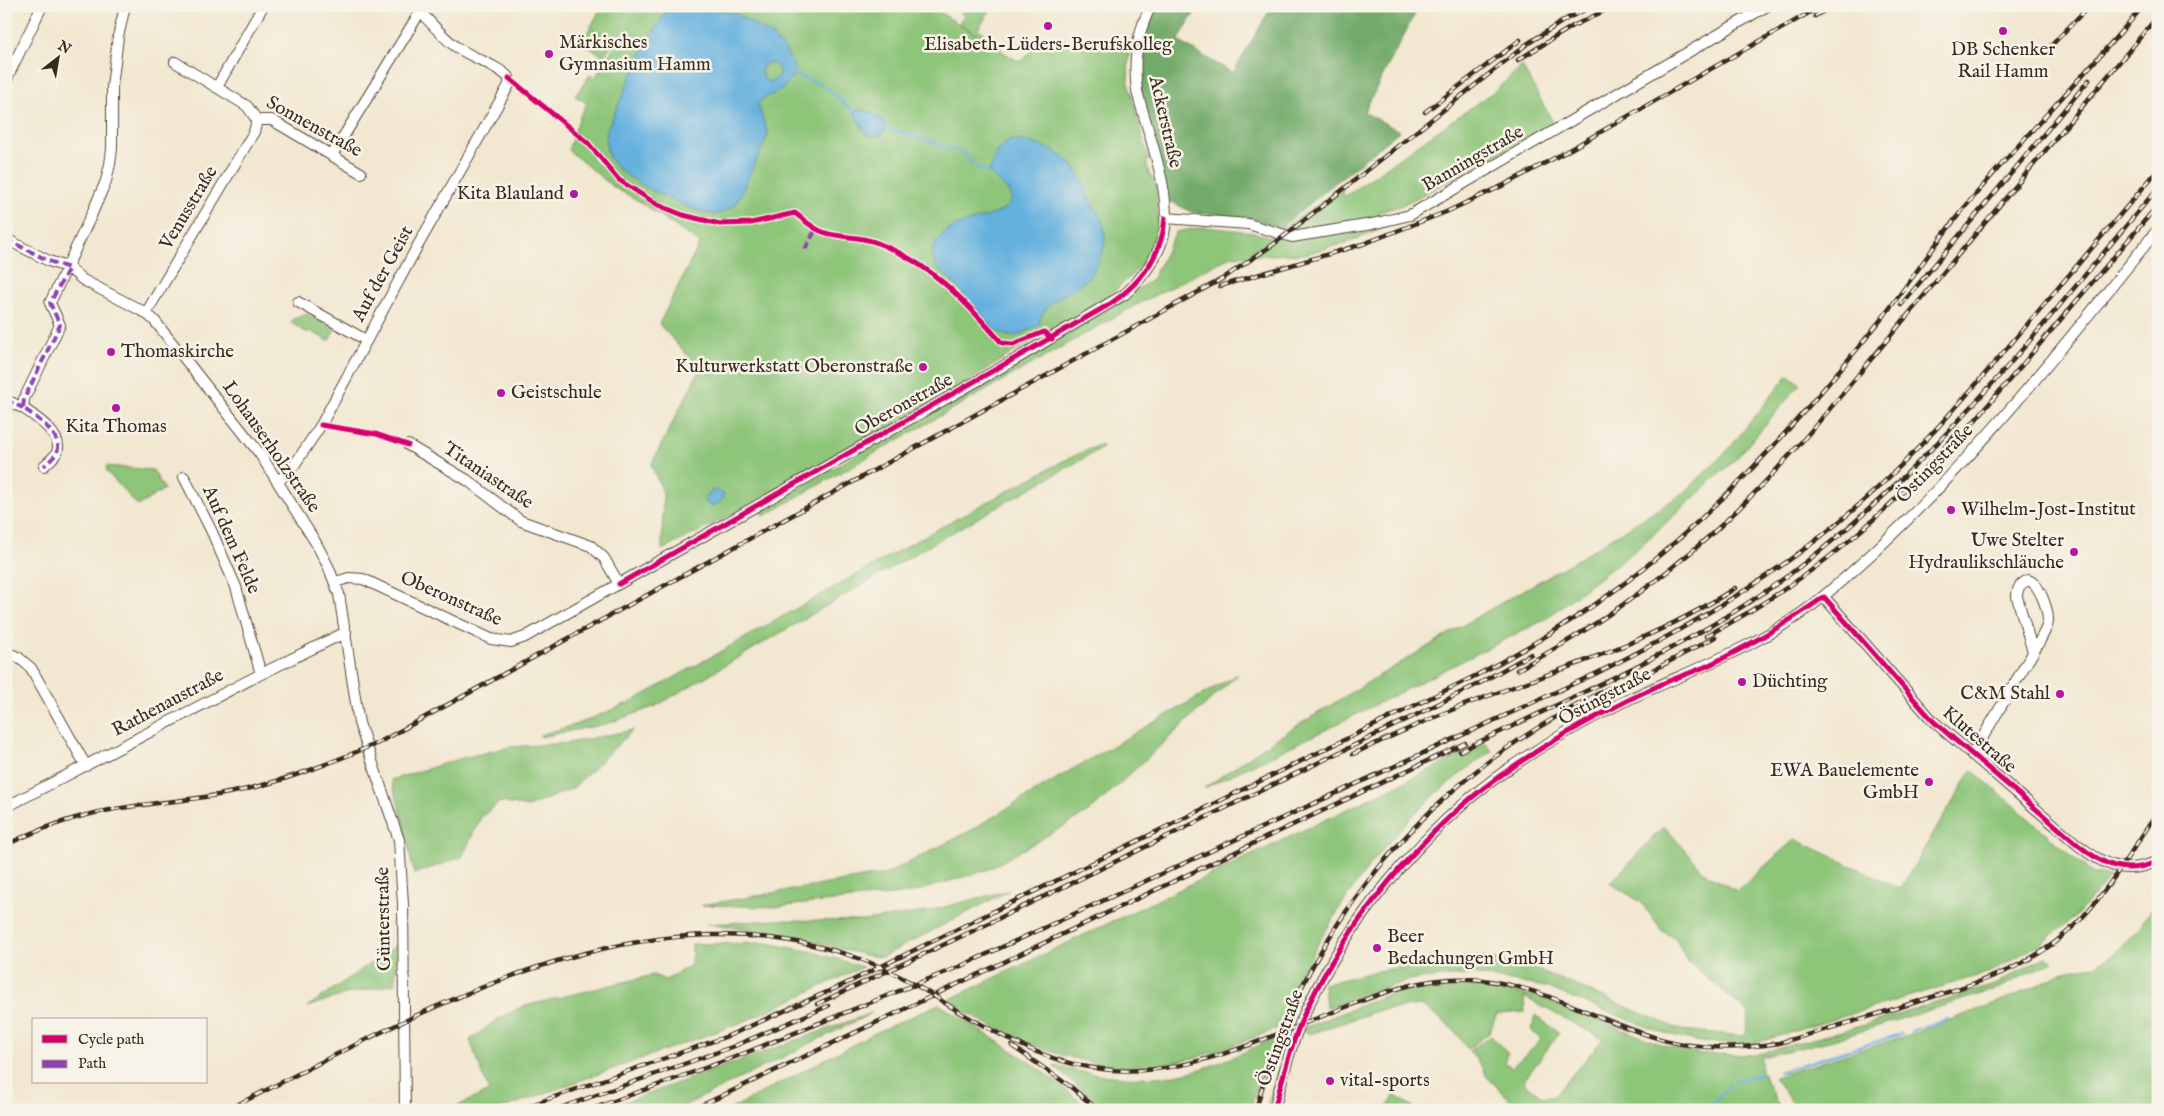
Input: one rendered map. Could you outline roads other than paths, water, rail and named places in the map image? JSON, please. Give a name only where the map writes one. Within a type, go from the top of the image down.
[{"type":"street","points":[[6,85],[9,74],[42,6]]},
{"type":"street","points":[[23,408],[24,399],[60,325],[50,303],[69,268],[72,256],[106,181],[112,148],[112,87],[118,37],[125,6]]},
{"type":"street","points":[[217,87],[263,6]]},
{"type":"street","name":"Ackerstraße","points":[[1150,6],[1142,23],[1136,49],[1135,78],[1139,100],[1161,179],[1165,199],[1165,218]]},
{"type":"street","name":"Banningstraße","points":[[1165,218],[1248,224],[1292,237],[1372,224],[1410,215],[1767,6]]},
{"type":"street","points":[[332,155],[418,9]]},
{"type":"street","name":"Auf der Geist","points":[[278,482],[295,464],[321,425],[366,340],[505,92],[509,78],[505,73],[472,57],[454,45],[418,9]]},
{"type":"street","name":"Sonnenstraße","points":[[175,62],[247,106],[257,120],[272,120],[361,173]]},
{"type":"street","name":"Venusstraße","points":[[146,313],[254,132],[257,120]]},
{"type":"street","name":"Oberonstraße","points":[[335,582],[349,578],[363,579],[492,639],[511,642],[525,637],[1110,304],[1137,283],[1150,266],[1164,234],[1165,218]]},
{"type":"street","name":"Östingstraße","points":[[1274,1110],[1296,1037],[1309,1003],[1339,950],[1377,897],[1407,861],[1468,800],[1524,760],[1581,725],[1663,684],[1711,664],[1790,620],[1824,596],[1926,500],[1984,439],[2158,229]]},
{"type":"street","name":"Lohauserholzstraße","points":[[6,239],[49,261],[69,268],[83,280],[146,313],[200,377],[260,454],[316,543],[335,582],[346,632],[354,694],[362,735]]},
{"type":"street","points":[[298,302],[366,340]]},
{"type":"street","points":[[6,400],[23,408],[51,430],[58,443],[57,452],[44,466]]},
{"type":"street","name":"Titaniastraße","points":[[408,445],[467,480],[521,522],[591,546],[604,558],[619,584]]},
{"type":"street","name":"Auf dem Felde","points":[[184,477],[211,530],[236,587],[261,674]]},
{"type":"street","name":"Klutestraße","points":[[1972,755],[2033,652],[2048,624],[2040,590],[2037,585],[2028,580],[2021,583],[2017,597],[2033,652]]},
{"type":"street","name":"Klutestraße","points":[[1824,596],[1933,721],[2095,858],[2120,868],[2141,867],[2158,861]]},
{"type":"street","name":"Rathenaustraße","points":[[6,806],[346,632]]},
{"type":"street","points":[[6,652],[18,657],[31,668],[86,766]]},
{"type":"street","name":"Günterstraße","points":[[362,735],[395,823],[401,852],[405,1110]]},
{"type":"water","points":[[672,6],[707,6],[737,14],[772,36],[784,48],[796,70],[782,88],[758,104],[768,135],[736,204],[719,214],[690,208],[644,186],[620,170],[610,159],[607,151],[607,129],[637,63],[665,14]],"holes":[[[768,63],[775,64],[779,69],[779,76],[771,82],[765,80],[761,73],[763,66]]]},
{"type":"water","points":[[859,109],[872,113],[885,121],[886,128],[883,134],[873,137],[866,134],[854,112]]},
{"type":"water","points":[[1010,140],[1028,142],[1046,148],[1054,151],[1069,162],[1080,175],[1105,231],[1104,245],[1100,257],[1094,270],[1088,277],[1081,284],[1049,305],[1041,317],[1039,325],[1014,337],[1001,334],[992,327],[951,280],[937,268],[931,253],[938,239],[948,230],[1006,208],[1012,199],[1010,194],[989,173],[996,152]]},
{"type":"water","points":[[716,490],[724,494],[722,500],[716,505],[709,505],[705,502],[705,498],[711,491]]},
{"type":"waterway","points":[[794,74],[826,87],[854,112]]},
{"type":"waterway","points":[[886,128],[959,150],[965,154],[972,164],[989,173]]},
{"type":"waterway","points":[[1911,1031],[1948,1019]]},
{"type":"waterway","points":[[1779,1072],[1901,1034]]},
{"type":"waterway","points":[[1736,1081],[1761,1074]]},
{"type":"waterway","points":[[1708,1110],[1730,1085]]},
{"type":"waterway","points":[[2155,1110],[2158,1097]]},
{"type":"railway","points":[[6,845],[57,824],[84,816],[209,796],[263,785],[321,766],[378,743],[1222,279],[1274,244],[1527,44],[1568,18],[1593,6]]},
{"type":"railway","points":[[1518,60],[1573,26],[1614,6]]},
{"type":"railway","points":[[1220,286],[1363,244],[1446,212],[1504,185],[1562,154],[1821,6]]},
{"type":"railway","points":[[1815,16],[1832,6]]},
{"type":"railway","points":[[2047,50],[2089,6]]},
{"type":"railway","points":[[517,1110],[728,1036],[845,984],[1475,676],[1541,639],[1583,612],[1644,568],[1677,541],[1739,482],[1797,420],[1879,322],[1978,191],[2143,6]]},
{"type":"railway","points":[[1517,670],[1569,640],[1620,607],[1691,552],[1742,506],[1819,421],[2158,16]]},
{"type":"railway","points":[[1425,112],[1520,40]]},
{"type":"railway","points":[[1901,305],[2089,80]]},
{"type":"railway","points":[[589,1110],[735,1057],[961,966],[1597,673],[1690,624],[1749,588],[1806,548],[1859,505],[1906,461],[1972,389],[2158,170]]},
{"type":"railway","points":[[1460,751],[1587,691],[1712,625],[1790,574],[1842,533],[1892,488],[1985,392],[2158,188]]},
{"type":"railway","points":[[1960,438],[2158,205]]},
{"type":"railway","points":[[1706,636],[1778,594],[1843,545],[1904,491],[1960,430]]},
{"type":"railway","points":[[1353,754],[1464,705],[1637,640],[1670,625],[1735,588]]},
{"type":"railway","points":[[1605,696],[1715,637]]},
{"type":"railway","points":[[817,1004],[975,930],[1412,717],[1480,683],[1531,654]]},
{"type":"railway","points":[[1256,1110],[1271,1061],[1289,1013],[1312,967],[1338,923],[1368,881],[1401,842],[1475,772],[1507,748],[1540,727],[1609,688]]},
{"type":"railway","points":[[692,1110],[1465,743]]},
{"type":"railway","points":[[957,1011],[1031,1050],[1081,1066],[1118,1070],[1155,1069],[1190,1063],[1226,1053],[1383,993],[1417,984],[1452,979],[1496,982],[1521,988],[1545,995],[1640,1032],[1664,1040],[1693,1046],[1722,1048],[1779,1043],[1981,981],[2023,963],[2043,951],[2062,937],[2091,908],[2158,812]]},
{"type":"railway","points":[[227,1110],[377,1034],[455,999],[534,968],[615,946],[697,936],[780,939],[876,965],[927,992],[964,1015]]},
{"type":"railway","points":[[554,1110],[732,1047],[828,1006]]},
{"type":"railway","points":[[1012,1046],[1071,1087],[1098,1110]]},
{"type":"place","name":"Elisabeth-Lüders-Berufskolleg","points":[[1048,26]]},
{"type":"place","name":"DB Schenker Rail Hamm","points":[[2003,31]]},
{"type":"place","name":"Märkisches Gymnasium Hamm","points":[[549,54]]},
{"type":"place","name":"Kita Blauland","points":[[574,194]]},
{"type":"place","name":"Thomaskirche","points":[[111,352]]},
{"type":"place","name":"Kulturwerkstatt Oberonstraße","points":[[923,367]]},
{"type":"place","name":"Geistschule","points":[[501,393]]},
{"type":"place","name":"Kita Thomas","points":[[116,408]]},
{"type":"place","name":"Wilhelm-Jost-Institut","points":[[1951,510]]},
{"type":"place","name":"Uwe Stelter Hydraulikschläuche","points":[[2074,552]]},
{"type":"place","name":"Düchting","points":[[1742,682]]},
{"type":"place","name":"C&M Stahl","points":[[2060,694]]},
{"type":"place","name":"EWA Bauelemente GmbH","points":[[1929,782]]},
{"type":"place","name":"Beer Bedachungen GmbH","points":[[1377,948]]},
{"type":"place","name":"vital-sports","points":[[1330,1081]]}]
